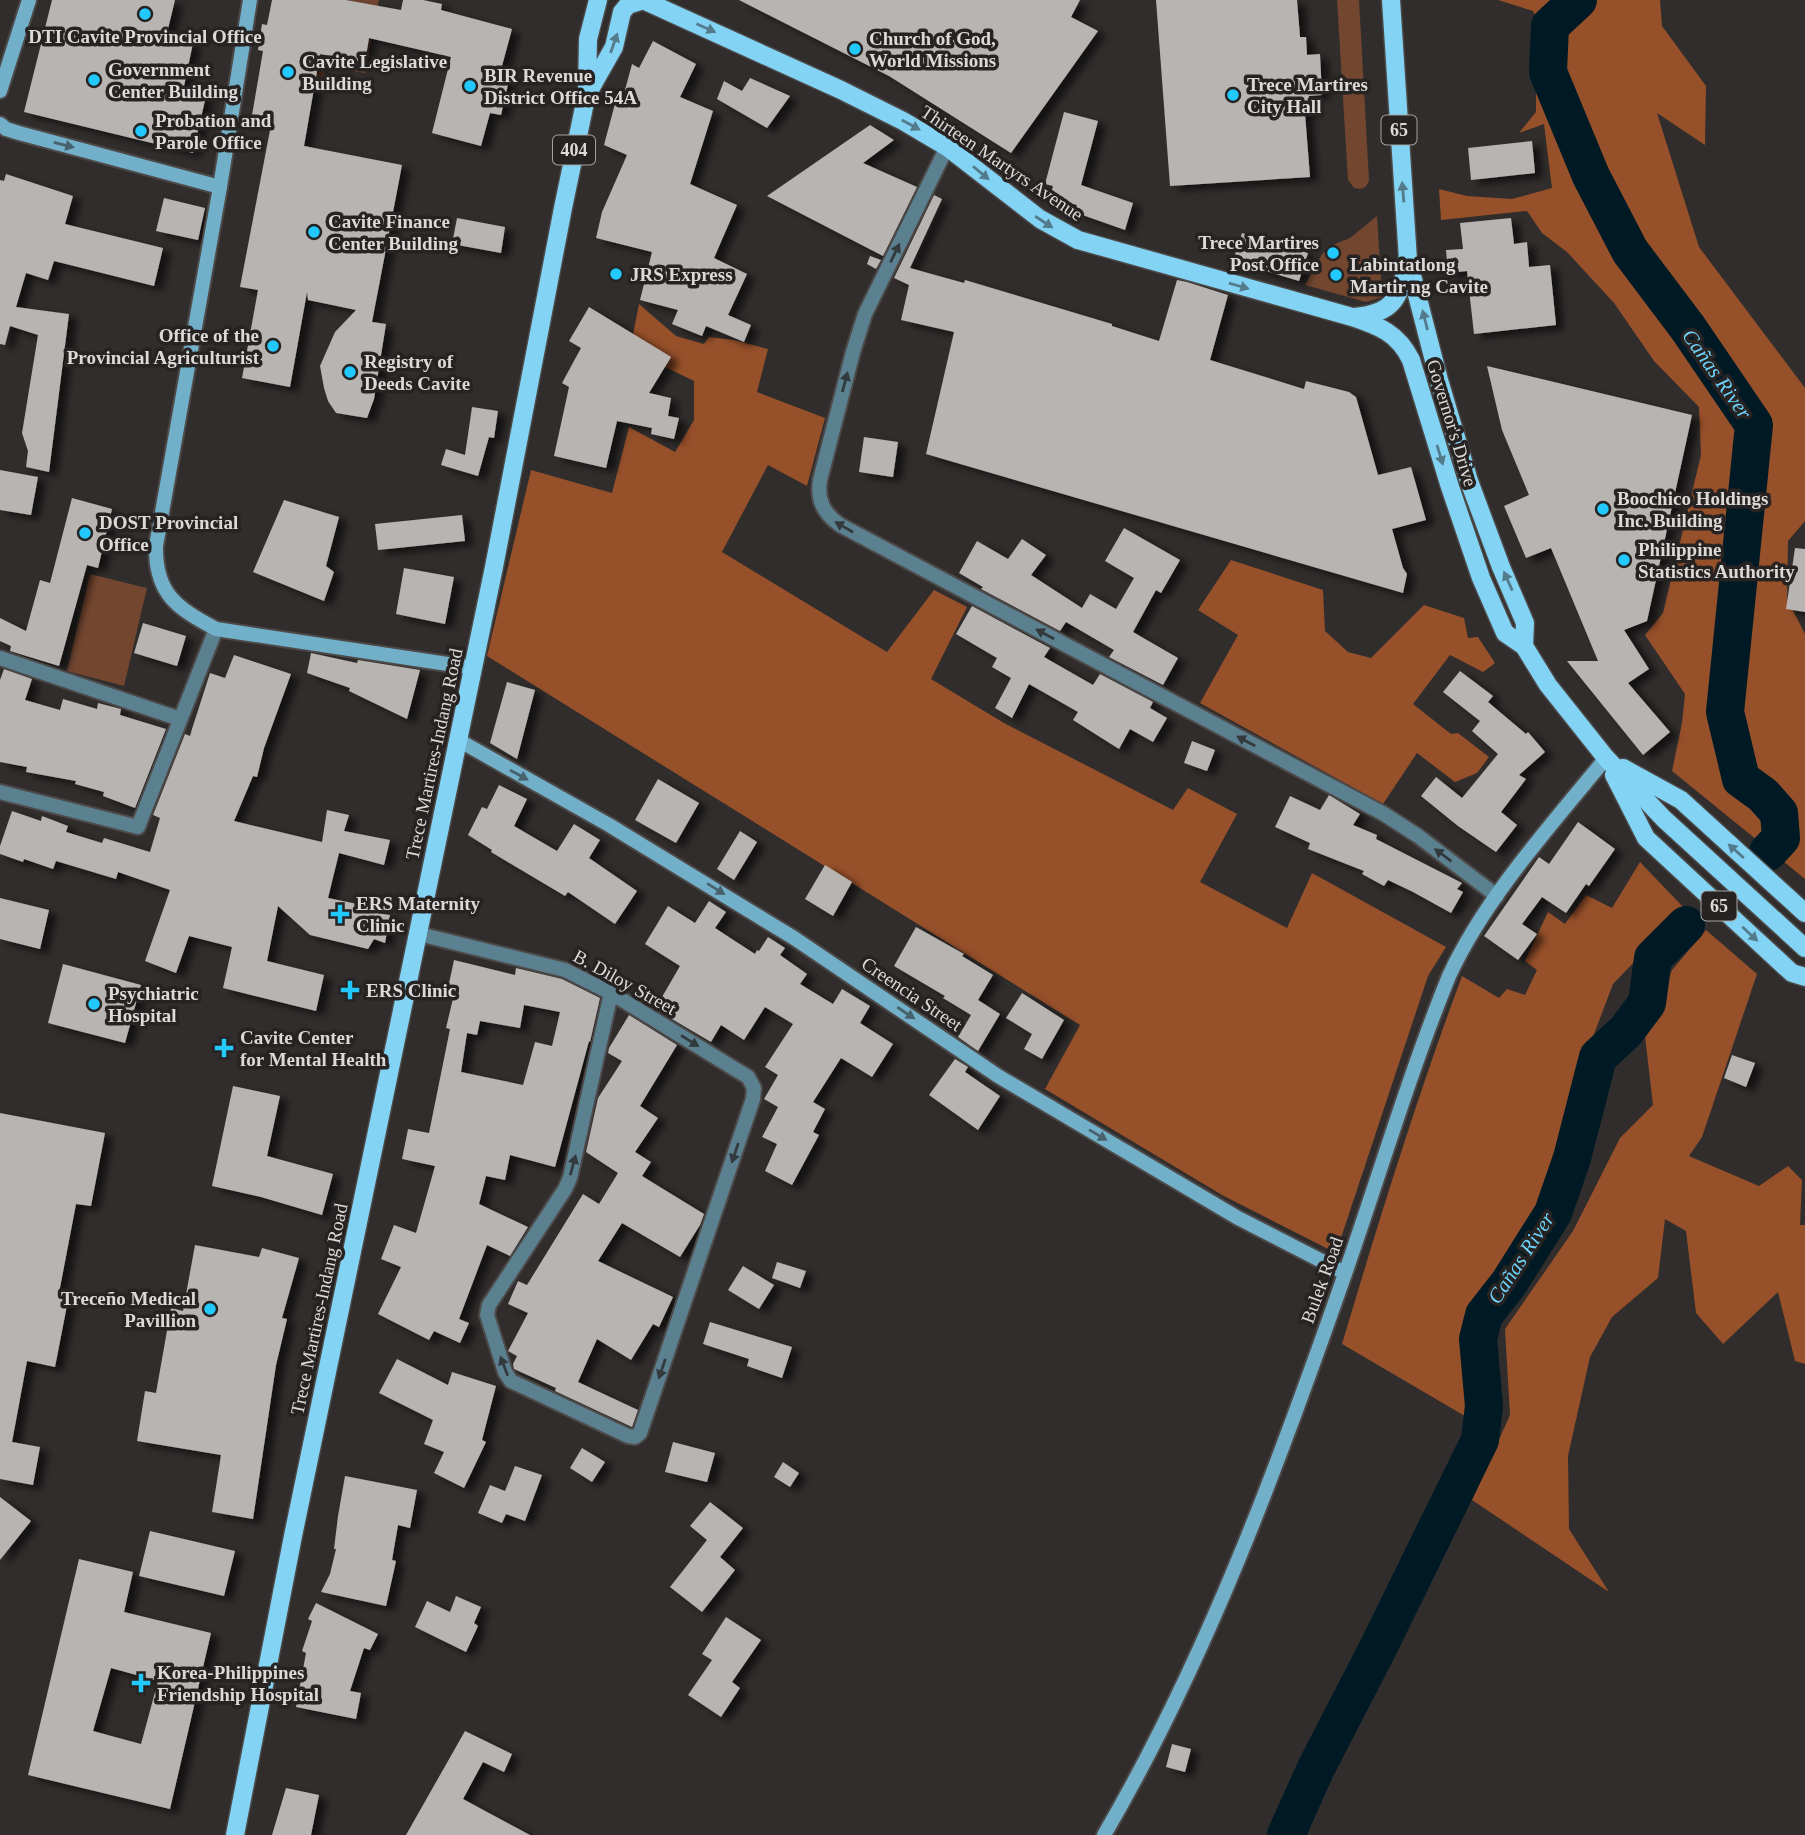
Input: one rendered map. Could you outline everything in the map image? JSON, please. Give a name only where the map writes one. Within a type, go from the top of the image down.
[{"type":"main road","name":"Trece Martires-Indang Road","points":[[235,1835],[268,1658],[460,741],[567,184],[587,93],[588,39],[598,0]]},
{"type":"main road","name":"Trece Martires-Indang Road","points":[[587,93],[614,47],[622,12],[628,5],[643,0]]},
{"type":"main road","name":"Thirteen Martyrs Avenue","points":[[643,0],[903,121],[947,147],[1040,219],[1077,240],[1352,317]]},
{"type":"main road","name":"Governor's Drive","points":[[1391,0],[1408,260],[1466,470],[1501,567],[1525,623],[1524,646]]},
{"type":"main road","name":"Governor's Drive","points":[[1352,317],[1381,312],[1394,302],[1408,260]]},
{"type":"main road","name":"Governor's Drive","points":[[1352,317],[1391,333],[1407,352],[1450,487],[1505,633],[1524,646],[1548,685],[1606,758],[1664,818],[1805,948]]},
{"type":"main road","name":"Governor's Drive","points":[[1606,758],[1681,800],[1805,913]]},
{"type":"main road","name":"Governor's Drive","points":[[1606,758],[1646,838],[1799,975]]},
{"type":"street","points":[[0,91],[29,0]]},
{"type":"street","points":[[250,0],[220,187],[156,546],[156,568],[164,590],[189,614],[216,629],[474,668]]},
{"type":"street","points":[[0,124],[6,130],[220,187]]},
{"type":"street","points":[[947,147],[860,329],[820,480],[819,491],[824,510],[839,525],[1384,814],[1497,895]]},
{"type":"street","points":[[0,792],[138,827],[216,629]]},
{"type":"street","points":[[0,659],[180,719]]},
{"type":"street","name":"Creencia Street","points":[[460,741],[609,825],[783,930],[1022,1090],[1238,1218],[1345,1273]]},
{"type":"street","name":"Bulek Road","points":[[1104,1835],[1137,1779],[1223,1595],[1273,1471],[1446,983],[1460,952],[1497,895],[1606,758]]},
{"type":"street","name":"B. Diloy Street","points":[[419,934],[551,965],[611,993],[748,1077],[754,1088],[753,1099],[640,1433],[635,1437],[512,1381],[505,1372],[487,1310],[570,1178],[611,993]]},
{"type":"shaded area","points":[[346,0],[379,0],[365,73],[326,66],[322,84],[315,82],[320,54],[365,62],[376,6]]},
{"type":"shaded area","points":[[1337,0],[1359,0],[1369,180],[1362,188],[1354,188],[1348,180]]},
{"type":"shaded area","points":[[1498,0],[1660,0],[1662,26],[1706,86],[1705,145],[1657,113],[1699,247],[1805,388],[1805,521],[1788,541],[1787,599],[1805,634],[1805,879],[1672,771],[1685,694],[1645,635],[1663,613],[1701,455],[1699,407],[1654,361],[1614,303],[1567,252],[1542,233],[1527,211],[1441,220],[1439,189],[1467,196],[1512,199],[1552,188],[1544,124],[1519,133],[1536,112],[1536,53],[1540,26],[1533,11]]},
{"type":"shaded area","points":[[1377,216],[1382,297],[1366,302],[1305,285],[1322,254],[1335,244],[1350,238]]},
{"type":"shaded area","points":[[639,304],[676,336],[704,344],[709,337],[734,340],[768,349],[757,392],[825,418],[807,486],[768,465],[722,552],[887,652],[934,590],[967,607],[931,679],[1004,723],[1173,810],[1188,788],[1237,814],[1200,882],[1287,928],[1312,873],[1446,947],[1428,976],[1336,1253],[1222,1195],[1045,1089],[1080,1025],[487,656],[531,470],[612,493],[629,427],[675,452],[694,420],[694,381],[630,350]]},
{"type":"shaded area","points":[[1231,560],[1323,590],[1325,631],[1348,652],[1371,658],[1424,605],[1464,618],[1468,638],[1478,637],[1495,663],[1483,672],[1450,655],[1413,704],[1451,734],[1458,733],[1489,757],[1477,773],[1455,782],[1417,753],[1383,804],[1200,703],[1238,635],[1198,610]]},
{"type":"shaded area","points":[[90,574],[147,588],[124,686],[67,671]]},
{"type":"shaded area","points":[[1640,862],[1685,909],[1613,984],[1594,1034],[1544,1209],[1481,1296],[1467,1334],[1470,1419],[1342,1344],[1370,1251],[1462,976],[1499,998],[1507,989],[1525,995],[1537,970],[1525,961],[1548,912],[1565,924],[1586,895],[1612,908]]},
{"type":"shaded area","points":[[1706,930],[1757,974],[1702,1137],[1689,1156],[1759,1186],[1788,1166],[1802,1180],[1800,1225],[1805,1225],[1805,1364],[1795,1361],[1778,1292],[1723,1344],[1696,1313],[1686,1231],[1665,1219],[1658,1278],[1612,1317],[1590,1357],[1568,1456],[1569,1529],[1609,1592],[1472,1500],[1510,1415],[1505,1329],[1573,1231],[1620,1138],[1653,1105],[1645,1036],[1672,970]]},
{"type":"building","name":"Government Center Building","points":[[52,0],[175,0],[166,37],[193,43],[183,91],[206,96],[193,153],[24,112]]},
{"type":"building","points":[[272,0],[346,0],[401,10],[403,0],[423,0],[442,4],[441,10],[512,29],[499,77],[509,80],[501,115],[490,113],[481,146],[432,133],[451,57],[369,38],[365,62],[320,54],[304,146],[402,165],[372,322],[386,324],[374,399],[367,418],[336,413],[328,401],[320,366],[335,332],[356,310],[308,300],[307,292],[290,387],[242,378],[258,290],[240,287],[271,125],[251,121],[263,51],[258,50],[262,24],[267,25]]},
{"type":"building","points":[[739,0],[1080,0],[1071,17],[1098,31],[1011,153],[889,76]]},
{"type":"building","name":"Trece Martires City Hall","points":[[1156,0],[1297,0],[1300,37],[1306,37],[1307,55],[1320,54],[1322,95],[1309,96],[1310,114],[1305,114],[1310,177],[1170,186]]},
{"type":"building","points":[[653,41],[696,64],[680,97],[713,111],[690,184],[737,205],[714,258],[747,274],[728,315],[751,325],[744,342],[706,326],[702,336],[672,324],[678,310],[640,300],[652,252],[596,238],[602,212],[627,155],[604,145],[616,100],[622,101],[632,64],[639,68]]},
{"type":"building","points":[[750,78],[790,96],[767,128],[717,99],[724,81],[742,91]]},
{"type":"building","points":[[1064,112],[1098,121],[1081,185],[1133,203],[1125,230],[1074,212],[1077,205],[1050,198],[1053,186],[1045,184]]},
{"type":"building","points":[[870,125],[894,140],[863,163],[917,187],[883,256],[767,196]]},
{"type":"building","points":[[1532,141],[1535,173],[1471,180],[1468,148]]},
{"type":"building","points":[[6,174],[73,196],[65,224],[163,248],[154,286],[54,261],[48,280],[26,273],[16,307],[69,314],[49,472],[26,467],[28,451],[22,433],[38,335],[10,326],[5,345],[0,344],[0,180],[4,181]]},
{"type":"building","points":[[934,195],[942,199],[910,268],[964,283],[965,280],[1112,324],[1159,341],[1177,280],[1187,282],[1228,295],[1210,360],[1304,389],[1306,381],[1349,392],[1356,397],[1378,475],[1411,467],[1426,520],[1392,529],[1407,574],[1403,593],[926,454],[954,332],[901,320],[909,285],[894,278]]},
{"type":"building","points":[[164,198],[205,208],[198,240],[156,231]]},
{"type":"building","points":[[457,218],[505,227],[501,253],[452,244]]},
{"type":"building","points":[[1511,218],[1514,244],[1527,242],[1529,267],[1550,265],[1556,325],[1474,334],[1467,271],[1448,273],[1446,250],[1463,249],[1460,223]]},
{"type":"building","points":[[1242,233],[1308,253],[1299,281],[1233,261]]},
{"type":"building","points":[[870,256],[881,260],[876,269],[867,264]]},
{"type":"building","points":[[589,307],[671,357],[649,393],[671,398],[668,416],[679,418],[674,439],[651,434],[652,428],[617,421],[606,468],[554,456],[569,387],[562,383],[581,348],[569,341]]},
{"type":"building","name":"Boochico Holdings Inc. Building","points":[[1487,366],[1692,415],[1647,621],[1624,630],[1649,669],[1628,683],[1670,732],[1643,755],[1567,661],[1598,661],[1551,548],[1526,558],[1504,506],[1529,495],[1502,430]]},
{"type":"building","points":[[472,407],[498,411],[494,438],[489,437],[478,476],[441,465],[446,449],[465,455]]},
{"type":"building","points":[[864,437],[898,442],[893,477],[859,472]]},
{"type":"building","points":[[0,470],[38,477],[31,515],[0,510]]},
{"type":"building","points":[[72,498],[112,509],[98,568],[87,565],[59,666],[10,651],[11,646],[0,641],[0,618],[26,631],[40,580],[50,583]]},
{"type":"building","points":[[284,500],[339,517],[326,566],[334,572],[324,601],[253,572]]},
{"type":"building","points":[[462,515],[465,541],[378,550],[375,524]]},
{"type":"building","points":[[1124,528],[1180,560],[1161,593],[1156,590],[1133,632],[1178,658],[1163,685],[1109,657],[1114,650],[1066,622],[1060,631],[981,589],[983,587],[959,573],[977,541],[1008,559],[1022,539],[1046,555],[1031,575],[1082,608],[1090,594],[1116,609],[1134,578],[1105,561]]},
{"type":"building","points":[[1795,548],[1805,549],[1805,612],[1786,609]]},
{"type":"building","points":[[404,568],[454,577],[445,624],[396,614]]},
{"type":"building","points":[[972,606],[1050,648],[1044,657],[1093,685],[1100,674],[1153,702],[1150,708],[1167,718],[1153,742],[1130,729],[1119,749],[1073,720],[1078,712],[1029,684],[1012,718],[995,708],[1011,678],[992,667],[997,658],[956,634]]},
{"type":"building","points":[[143,623],[186,636],[177,666],[134,653]]},
{"type":"building","points":[[311,653],[357,663],[358,660],[420,670],[407,719],[349,691],[350,688],[307,673]]},
{"type":"building","points":[[234,655],[291,674],[264,748],[257,777],[253,776],[234,821],[322,842],[327,810],[349,815],[344,831],[390,840],[384,865],[339,853],[328,898],[377,908],[376,913],[390,915],[385,943],[374,939],[368,949],[310,935],[278,906],[267,961],[324,975],[316,1011],[223,988],[232,947],[189,936],[176,973],[145,961],[170,890],[118,872],[116,879],[56,861],[53,869],[0,854],[0,846],[12,811],[41,821],[42,816],[68,826],[66,832],[102,843],[104,838],[150,852],[160,818],[153,815],[185,734],[190,736],[210,673],[225,678]]},
{"type":"building","points":[[4,669],[32,679],[25,700],[60,710],[63,699],[97,709],[98,703],[121,709],[120,715],[166,729],[135,808],[103,796],[104,792],[75,784],[76,781],[26,772],[27,767],[0,762],[0,680]]},
{"type":"building","points":[[1460,671],[1493,696],[1488,702],[1526,734],[1528,732],[1545,752],[1519,775],[1526,779],[1501,812],[1517,825],[1496,852],[1421,796],[1436,777],[1462,798],[1498,754],[1472,731],[1480,721],[1443,692]]},
{"type":"building","points":[[507,682],[535,690],[517,759],[490,743]]},
{"type":"building","points":[[1192,741],[1215,750],[1207,771],[1184,763]]},
{"type":"building","points":[[658,779],[699,803],[676,843],[635,820]]},
{"type":"building","points":[[499,785],[527,799],[514,826],[557,851],[574,824],[600,840],[589,858],[637,891],[615,924],[568,892],[565,896],[491,852],[492,850],[468,835],[482,807],[487,809]]},
{"type":"building","points":[[1329,795],[1360,814],[1353,825],[1377,835],[1376,839],[1462,883],[1457,889],[1463,892],[1451,913],[1388,880],[1384,886],[1362,874],[1364,871],[1308,849],[1310,843],[1275,827],[1290,796],[1320,810]]},
{"type":"building","points":[[1578,822],[1615,849],[1566,913],[1542,897],[1522,924],[1537,934],[1518,960],[1484,936],[1539,857],[1549,864]]},
{"type":"building","points":[[740,831],[757,842],[734,880],[717,869]]},
{"type":"building","points":[[825,865],[852,882],[833,916],[805,899]]},
{"type":"building","points":[[0,898],[49,910],[40,949],[0,939]]},
{"type":"building","points":[[709,901],[726,912],[715,928],[755,954],[768,937],[785,948],[780,955],[807,974],[800,984],[833,1004],[842,989],[870,1006],[860,1023],[893,1044],[872,1077],[841,1058],[813,1102],[825,1109],[813,1132],[819,1135],[792,1185],[765,1171],[777,1144],[762,1137],[778,1107],[764,1099],[778,1075],[765,1067],[793,1024],[765,1007],[744,1040],[721,1025],[711,1042],[655,1009],[680,966],[645,944],[668,906],[695,923]]},
{"type":"building","points":[[916,927],[964,954],[962,956],[993,975],[978,1000],[1000,1014],[978,1051],[958,1037],[971,1015],[894,966]]},
{"type":"building","points":[[454,960],[515,975],[516,968],[562,979],[600,998],[555,1167],[510,1155],[505,1180],[486,1176],[479,1204],[528,1227],[510,1256],[487,1245],[459,1319],[469,1323],[460,1343],[434,1331],[429,1340],[378,1314],[401,1267],[381,1259],[394,1225],[416,1233],[435,1166],[402,1159],[408,1129],[429,1133],[450,1029],[446,1028],[455,990],[448,988]],"holes":[[[524,1005],[560,1012],[552,1046],[535,1042],[523,1085],[461,1072],[467,1033],[477,1035],[480,1021],[520,1028]]]},
{"type":"building","name":"Psychiatric Hospital","points":[[63,964],[141,985],[125,1043],[48,1023]]},
{"type":"building","points":[[1022,993],[1064,1020],[1042,1059],[1024,1049],[1032,1034],[1006,1018]]},
{"type":"building","points":[[629,1015],[677,1045],[640,1106],[658,1118],[635,1152],[651,1162],[642,1176],[704,1214],[680,1257],[622,1223],[598,1261],[673,1297],[659,1327],[653,1324],[631,1360],[597,1339],[578,1382],[638,1410],[632,1427],[514,1369],[517,1356],[508,1351],[528,1313],[508,1304],[518,1281],[527,1285],[583,1194],[599,1204],[618,1173],[586,1152],[598,1098],[622,1061],[608,1053],[609,1048]]},
{"type":"building","points":[[1732,1055],[1755,1063],[1746,1087],[1724,1078]]},
{"type":"building","points":[[955,1059],[968,1067],[965,1072],[1000,1096],[978,1130],[929,1095]]},
{"type":"building","points":[[233,1086],[280,1096],[267,1156],[333,1174],[322,1215],[212,1186]]},
{"type":"building","points":[[0,1113],[105,1133],[91,1206],[76,1204],[59,1293],[69,1295],[55,1367],[27,1361],[12,1442],[40,1447],[33,1485],[0,1479]]},
{"type":"building","points":[[195,1245],[259,1257],[262,1248],[299,1258],[282,1318],[287,1319],[276,1365],[253,1519],[212,1512],[221,1455],[137,1441],[145,1391],[156,1393],[171,1308],[183,1311]]},
{"type":"building","points":[[777,1262],[806,1271],[800,1288],[772,1278]]},
{"type":"building","points":[[743,1266],[774,1285],[759,1309],[728,1290]]},
{"type":"building","points":[[710,1322],[792,1347],[782,1378],[747,1366],[749,1359],[703,1344]]},
{"type":"building","points":[[397,1359],[448,1385],[452,1372],[496,1386],[482,1440],[486,1442],[464,1488],[434,1473],[444,1452],[424,1444],[433,1420],[379,1393]]},
{"type":"building","points":[[673,1442],[715,1453],[707,1482],[665,1472]]},
{"type":"building","points":[[582,1448],[605,1462],[592,1482],[570,1468]]},
{"type":"building","points":[[783,1462],[799,1473],[790,1487],[774,1477]]},
{"type":"building","points":[[515,1466],[542,1475],[525,1521],[506,1514],[502,1523],[478,1513],[490,1485],[505,1491]]},
{"type":"building","points":[[345,1476],[417,1490],[410,1528],[398,1525],[392,1560],[396,1561],[386,1606],[321,1592],[330,1574],[336,1549]]},
{"type":"building","points":[[0,1497],[31,1521],[0,1560]]},
{"type":"building","points":[[710,1502],[743,1528],[720,1557],[735,1570],[702,1612],[670,1587],[707,1540],[690,1526]]},
{"type":"building","points":[[150,1531],[235,1551],[224,1596],[139,1576]]},
{"type":"building","points":[[79,1559],[133,1572],[124,1612],[211,1633],[170,1809],[28,1775]],"holes":[[[111,1668],[158,1681],[141,1744],[93,1731]]]},
{"type":"building","points":[[456,1596],[481,1607],[474,1623],[478,1626],[466,1652],[415,1627],[427,1601],[450,1612]]},
{"type":"building","points":[[316,1603],[378,1634],[370,1650],[364,1648],[350,1691],[361,1693],[356,1719],[296,1707],[306,1653],[302,1651],[312,1621],[308,1619]]},
{"type":"building","points":[[726,1617],[761,1640],[732,1682],[740,1688],[721,1717],[688,1695],[712,1660],[702,1654]]},
{"type":"building","points":[[465,1731],[512,1754],[504,1772],[483,1762],[463,1799],[530,1835],[406,1835]]},
{"type":"building","points":[[1172,1744],[1191,1749],[1185,1772],[1166,1767]]},
{"type":"building","points":[[286,1788],[319,1795],[311,1835],[272,1835]]},
{"type":"waterway","name":"Cañas River","points":[[1578,0],[1550,26],[1548,72],[1591,176],[1630,251],[1688,328],[1754,425],[1725,712],[1741,779],[1763,795],[1779,813],[1781,838],[1768,852]]},
{"type":"waterway","name":"Cañas River","points":[[1286,1835],[1316,1768],[1480,1440],[1484,1406],[1478,1339],[1484,1315],[1509,1283],[1553,1213],[1572,1158],[1598,1057],[1626,1031],[1647,1003],[1653,958],[1686,925]]},
{"type":"place","name":"DTI Cavite Provincial Office","points":[[145,14]]},
{"type":"place","name":"Church of God, World Missions","points":[[855,49]]},
{"type":"place","name":"Cavite Legislative Building","points":[[288,72]]},
{"type":"place","name":"Government Center Building","points":[[94,80]]},
{"type":"place","name":"BIR Revenue District Office 54A","points":[[470,86]]},
{"type":"place","name":"Trece Martires City Hall","points":[[1233,95]]},
{"type":"place","name":"Probation and Parole Office","points":[[141,131]]},
{"type":"place","name":"Cavite Finance Center Building","points":[[314,232]]},
{"type":"place","name":"Trece Martires Post Office","points":[[1333,253]]},
{"type":"place","name":"JRS Express","points":[[616,274]]},
{"type":"place","name":"Labintatlong Martir ng Cavite","points":[[1336,275]]},
{"type":"place","name":"Office of the Provincial Agriculturist","points":[[273,346]]},
{"type":"place","name":"Registry of Deeds Cavite","points":[[350,372]]},
{"type":"place","name":"Boochico Holdings Inc. Building","points":[[1603,509]]},
{"type":"place","name":"DOST Provincial Office","points":[[85,533]]},
{"type":"place","name":"Philippine Statistics Authority","points":[[1624,560]]},
{"type":"place","name":"ERS Maternity Clinic","points":[[340,914]]},
{"type":"place","name":"ERS Clinic","points":[[350,990]]},
{"type":"place","name":"Psychiatric Hospital","points":[[94,1004]]},
{"type":"place","name":"Cavite Center for Mental Health","points":[[224,1048]]},
{"type":"place","name":"Treceño Medical Pavillion","points":[[210,1309]]},
{"type":"place","name":"Korea-Philippines Friendship Hospital","points":[[141,1683]]}]
